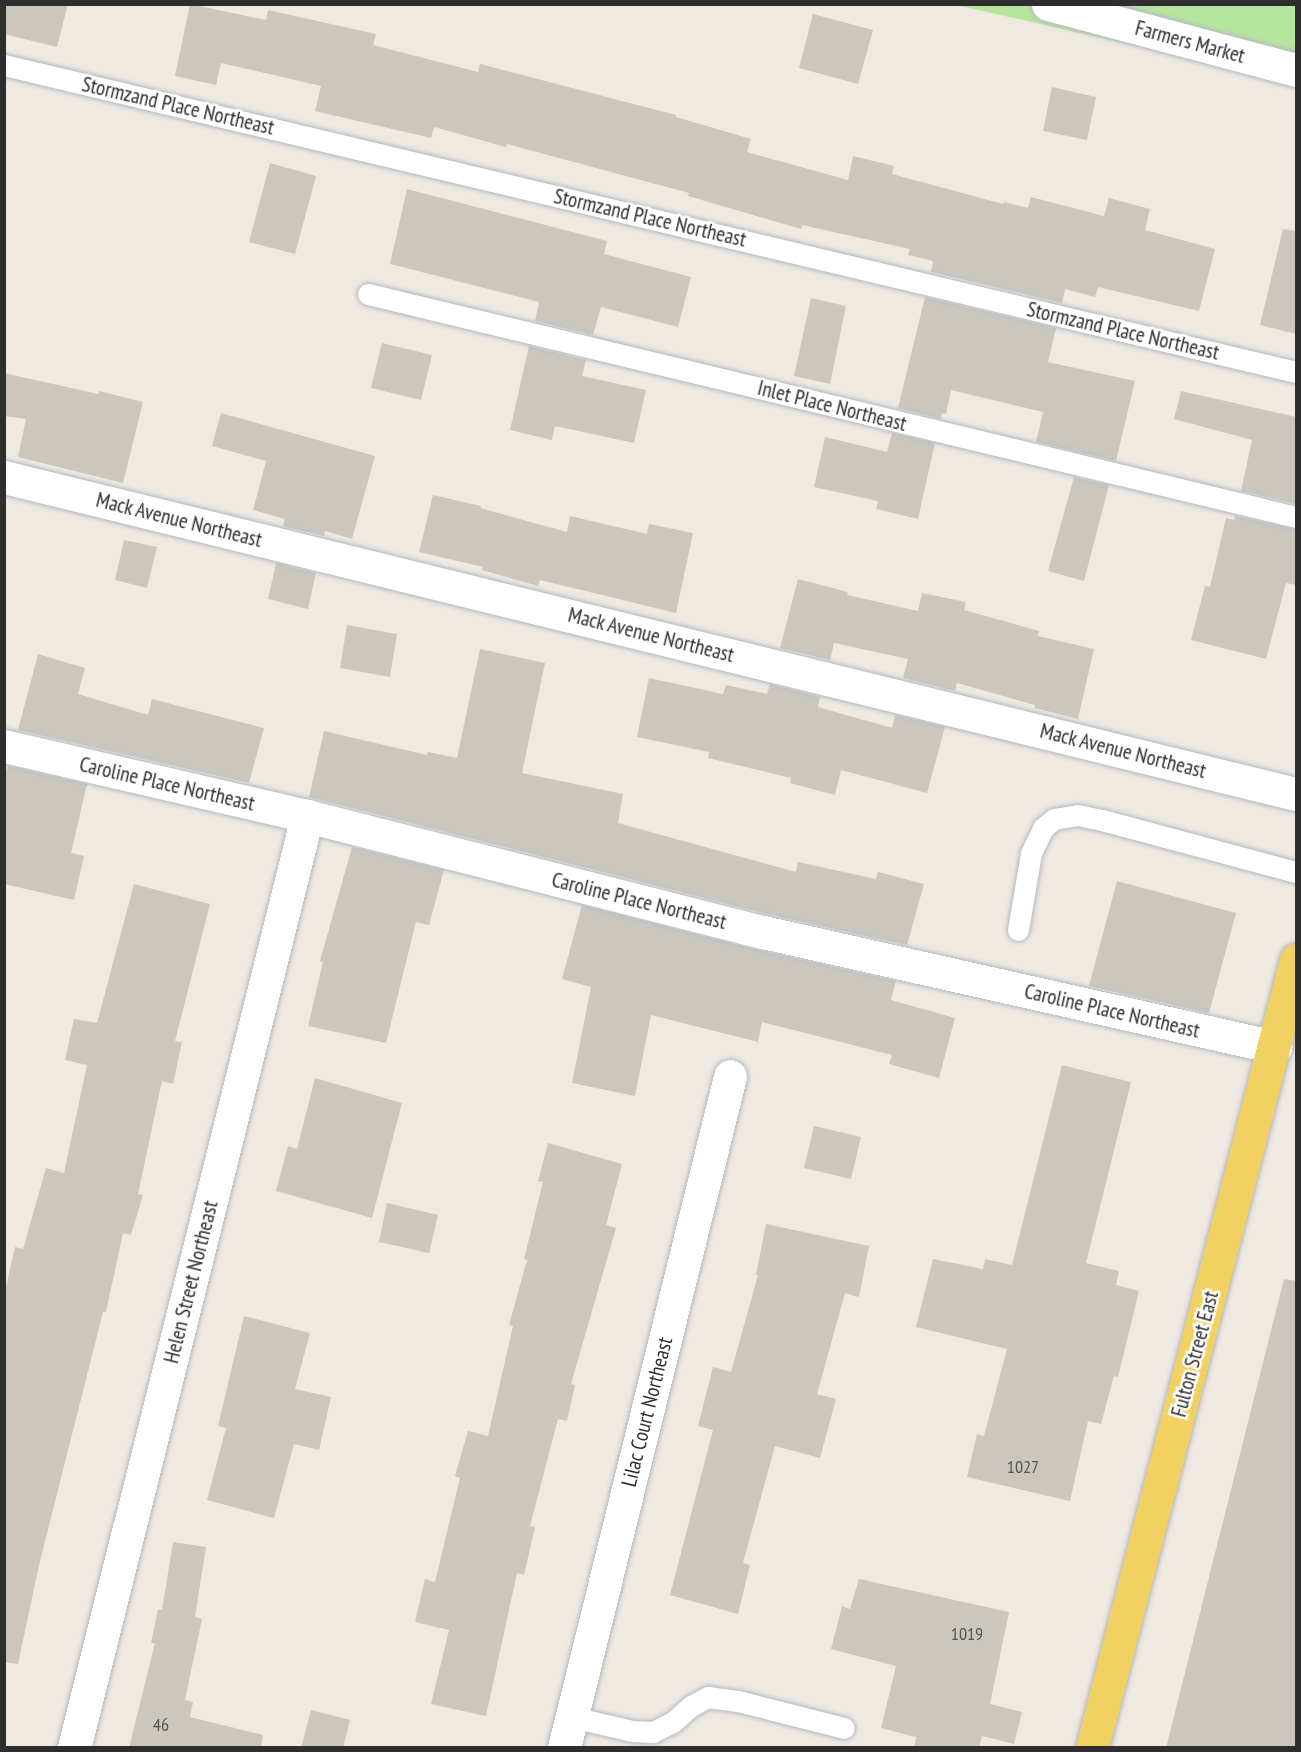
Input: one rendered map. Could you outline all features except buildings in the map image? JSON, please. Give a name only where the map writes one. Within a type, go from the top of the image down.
[{"type":"main road","name":"Fulton Street East","points":[[1092,1748],[1275,1047],[1292,997],[1296,960]]},
{"type":"street","name":"Farmers Market","points":[[1048,4],[1296,70]]},
{"type":"street","name":"Mack Avenue Northeast","points":[[4,477],[1296,794]]},
{"type":"street","name":"Caroline Place Northeast","points":[[4,746],[307,816],[764,932],[1275,1047]]},
{"type":"street","name":"Helen Street Northeast","points":[[74,1748],[307,816]]},
{"type":"street","name":"Lilac Court Northeast","points":[[568,1732],[730,1076]]},
{"type":"lane","name":"Stormzand Place Northeast","points":[[4,65],[1296,372]]},
{"type":"lane","name":"Inlet Place Northeast","points":[[368,294],[1296,517]]},
{"type":"lane","points":[[1018,930],[1031,853],[1043,828],[1054,819],[1078,815],[1102,820],[1296,872]]},
{"type":"lane","points":[[568,1732],[653,1732],[673,1722],[691,1706],[708,1696],[738,1701],[844,1728]]},
{"type":"green space","points":[[956,5],[1296,5],[1296,82]]}]
